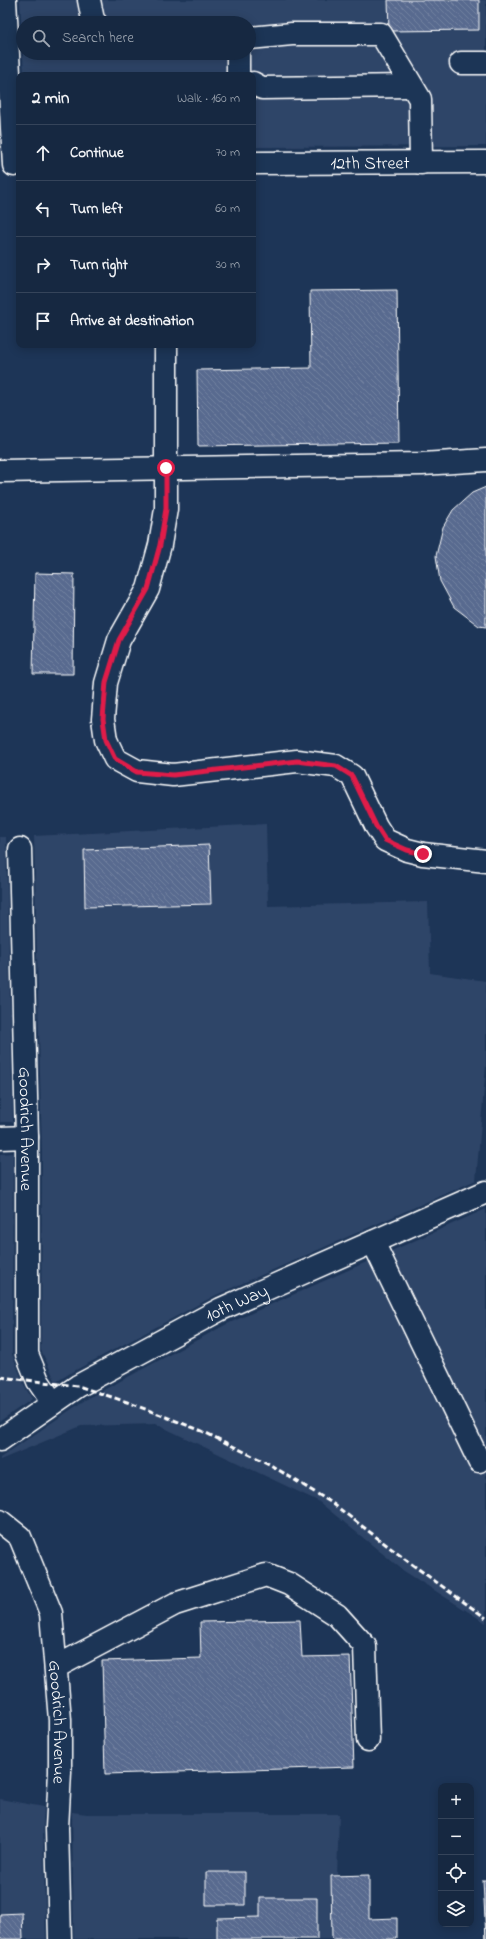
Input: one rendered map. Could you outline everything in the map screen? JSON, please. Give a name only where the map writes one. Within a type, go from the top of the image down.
[{"type":"street","points":[[5,0],[4,55],[11,165]]},
{"type":"street","points":[[89,0],[92,16]]},
{"type":"street","points":[[256,37],[292,34],[381,34],[410,86],[420,99],[421,162]]},
{"type":"street","points":[[238,60],[238,72]]},
{"type":"street","points":[[460,63],[486,63]]},
{"type":"street","points":[[256,85],[262,88],[410,86]]},
{"type":"street","name":"12th Street","points":[[256,163],[486,162]]},
{"type":"street","points":[[166,348],[166,509],[160,545],[148,589],[119,640],[106,682],[103,719],[106,740],[115,759],[137,772],[173,775],[297,761],[336,766],[352,776],[376,826],[385,840],[407,850],[423,854],[486,861]]},
{"type":"street","points":[[0,471],[422,464],[486,460]]},
{"type":"street","name":"Goodrich Avenue","points":[[20,849],[27,1137],[27,1354],[38,1381],[53,1403]]},
{"type":"street","points":[[0,1138],[27,1137]]},
{"type":"street","name":"10th Way","points":[[0,1440],[78,1386],[221,1309],[486,1192]]},
{"type":"street","points":[[373,1242],[484,1467]]},
{"type":"street","name":"Goodrich Avenue","points":[[0,1521],[20,1537],[51,1613],[60,1720],[60,1772],[57,1828],[60,1939]]},
{"type":"street","points":[[56,1667],[175,1604],[266,1575],[289,1584],[337,1615],[365,1646],[368,1740]]},
{"type":"shaded area","points":[[20,0],[486,0],[486,146],[256,147],[256,72],[24,72],[23,60],[256,60],[256,16],[21,16]]},
{"type":"shaded area","points":[[266,824],[268,906],[428,902],[430,973],[486,981],[486,1065],[476,1180],[216,1295],[56,1382],[41,1350],[42,1153],[34,836]]},
{"type":"shaded area","points":[[0,837],[6,837],[13,1122],[0,1122]]},
{"type":"shaded area","points":[[13,1153],[12,1354],[25,1387],[32,1399],[0,1421],[0,1154]]},
{"type":"shaded area","points":[[486,1209],[486,1623],[404,1571],[318,1501],[156,1424],[81,1426],[0,1460],[0,1458],[85,1400],[227,1324]]},
{"type":"shaded area","points":[[0,1799],[44,1807],[43,1828],[46,1939],[0,1939]]},
{"type":"shaded area","points":[[72,1812],[87,1814],[339,1814],[335,1939],[74,1939]]},
{"type":"building","points":[[388,0],[479,0],[479,30],[389,31]]},
{"type":"building","points":[[397,290],[399,443],[198,446],[197,370],[311,368],[310,291]]},
{"type":"building","points":[[486,487],[486,627],[479,626],[454,607],[440,581],[436,556],[443,527],[453,510],[472,493]]},
{"type":"building","points":[[35,573],[74,574],[73,674],[33,674]]},
{"type":"building","points":[[209,845],[211,904],[85,907],[84,850]]},
{"type":"building","points":[[300,1620],[302,1657],[350,1656],[354,1767],[105,1774],[102,1661],[201,1658],[200,1622]]},
{"type":"building","points":[[206,1872],[245,1872],[245,1905],[206,1905]]},
{"type":"building","points":[[369,1875],[369,1919],[397,1918],[397,1939],[332,1939],[331,1876]]},
{"type":"building","points":[[483,1880],[486,1880],[486,1939]]},
{"type":"building","points":[[260,1898],[317,1898],[317,1939],[217,1939],[217,1918],[260,1917]]},
{"type":"building","points":[[22,1913],[23,1939],[0,1939],[0,1914]]},
{"type":"railway","points":[[0,1377],[78,1386],[127,1402],[202,1431],[269,1464],[332,1503],[410,1563],[486,1618]]},
{"type":"route","points":[[166,468],[166,509],[160,545],[148,589],[119,640],[106,682],[103,719],[106,740],[115,759],[137,772],[173,775],[248,768],[297,761],[336,766],[352,776],[376,826],[385,840],[407,850],[423,854]]}]
